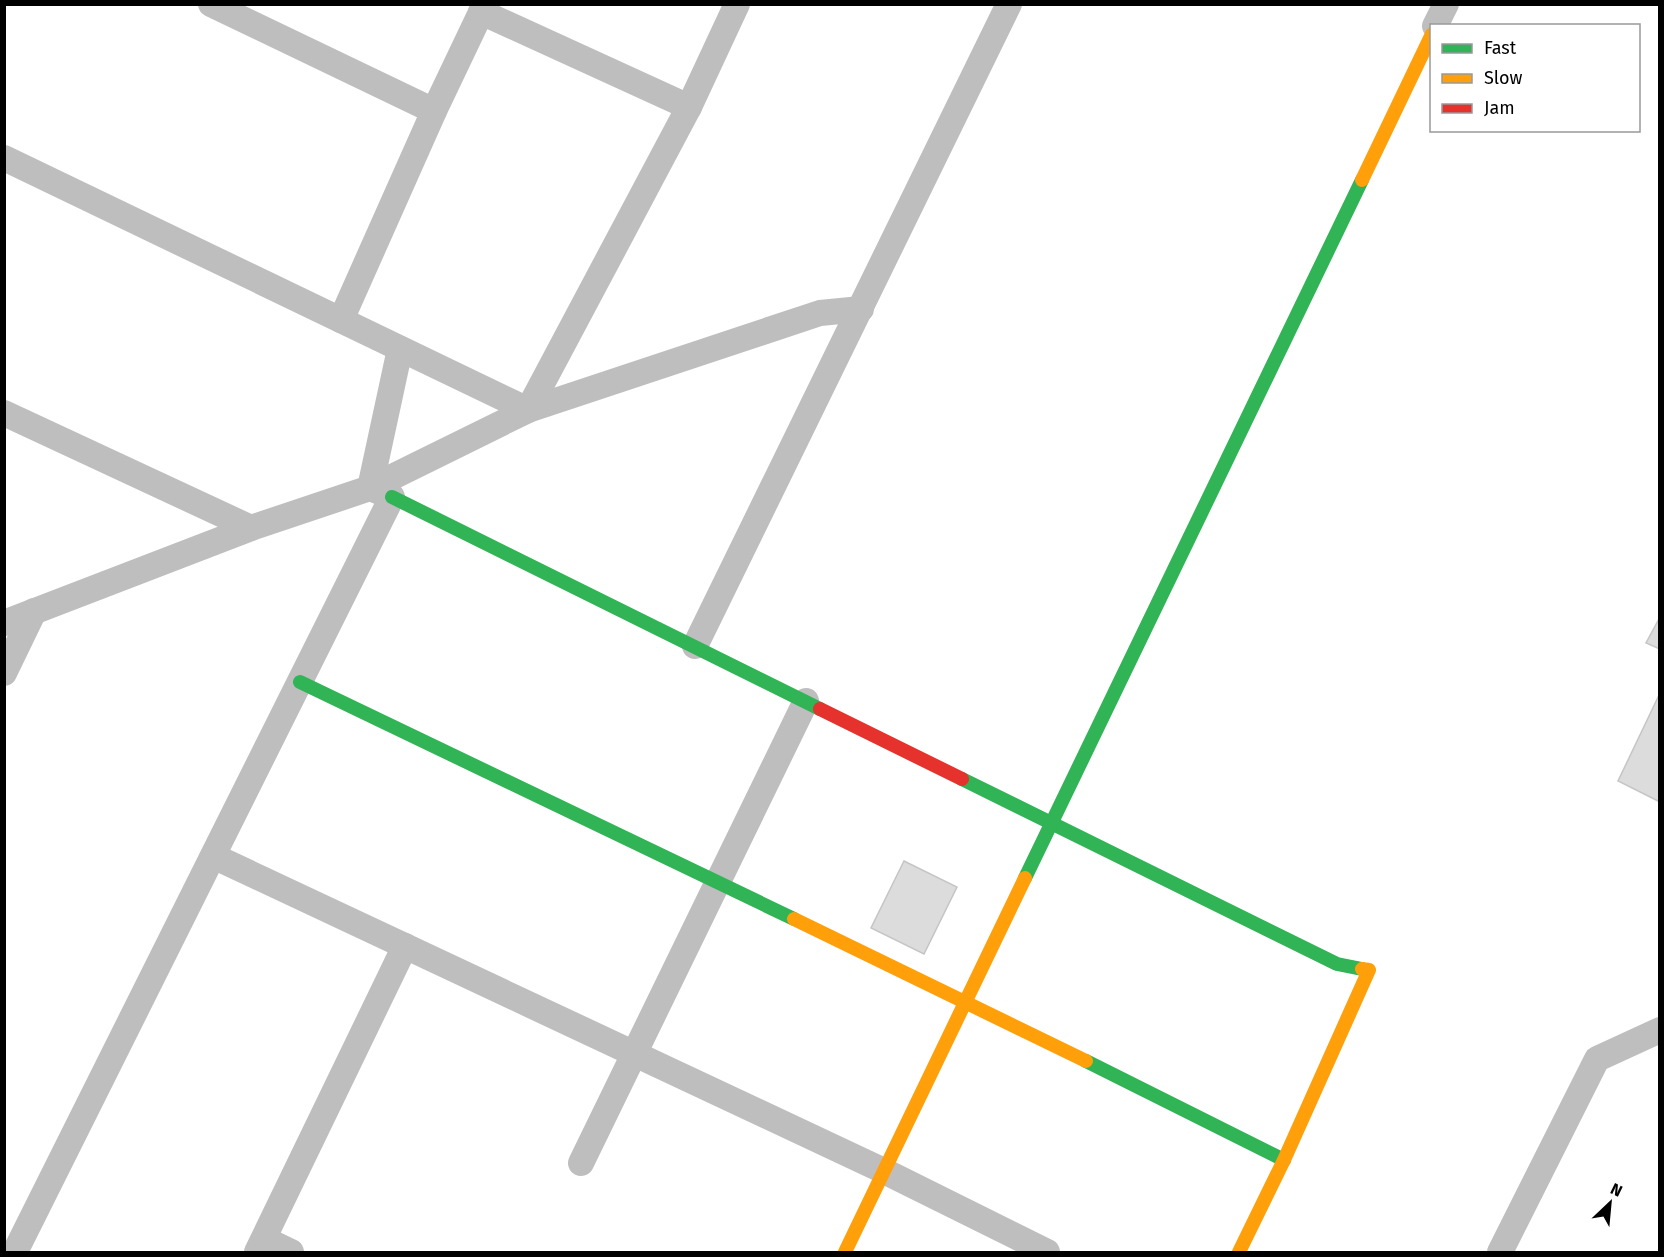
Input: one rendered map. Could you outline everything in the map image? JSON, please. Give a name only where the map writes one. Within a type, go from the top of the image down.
[{"type":"street","points":[[528,410],[689,107],[737,4]]},
{"type":"street","points":[[695,646],[1009,4]]},
{"type":"street","points":[[1437,24],[1446,4]]},
{"type":"street","points":[[220,6],[434,111]]},
{"type":"street","points":[[341,320],[434,111],[483,8],[689,107]]},
{"type":"street","points":[[845,1252],[1430,36]]},
{"type":"street","points":[[4,158],[528,410]]},
{"type":"street","points":[[4,623],[251,528],[381,493],[528,410],[820,313],[861,309]]},
{"type":"street","points":[[15,1252],[300,682],[381,493],[400,349]]},
{"type":"street","points":[[4,413],[251,528]]},
{"type":"street","points":[[381,493],[1337,964],[1369,970],[1284,1160],[1239,1252]]},
{"type":"street","points":[[4,673],[34,611]]},
{"type":"street","points":[[300,682],[966,1001],[1284,1160]]},
{"type":"street","points":[[580,1162],[806,701]]},
{"type":"street","points":[[213,856],[884,1171],[1047,1252]]},
{"type":"street","points":[[291,1252],[260,1246],[405,946]]},
{"type":"street","points":[[1500,1252],[1597,1059],[1659,1030]]},
{"type":"building","points":[[1660,617],[1660,649],[1646,643]]},
{"type":"building","points":[[1660,693],[1660,802],[1618,781]]},
{"type":"building","points":[[904,861],[957,887],[924,954],[871,928]]},
{"type":"traffic: fast","points":[[1025,878],[1362,180]]},
{"type":"traffic: fast","points":[[392,497],[820,709]]},
{"type":"traffic: fast","points":[[300,682],[794,919]]},
{"type":"traffic: fast","points":[[962,779],[1337,964],[1362,969]]},
{"type":"traffic: fast","points":[[1086,1061],[1284,1160]]},
{"type":"traffic: slow","points":[[1362,180],[1430,38]]},
{"type":"traffic: slow","points":[[845,1252],[1025,878]]},
{"type":"traffic: slow","points":[[794,919],[1086,1061]]},
{"type":"traffic: slow","points":[[1239,1252],[1284,1160],[1369,970],[1362,969]]},
{"type":"traffic: jam","points":[[820,709],[962,779]]}]
